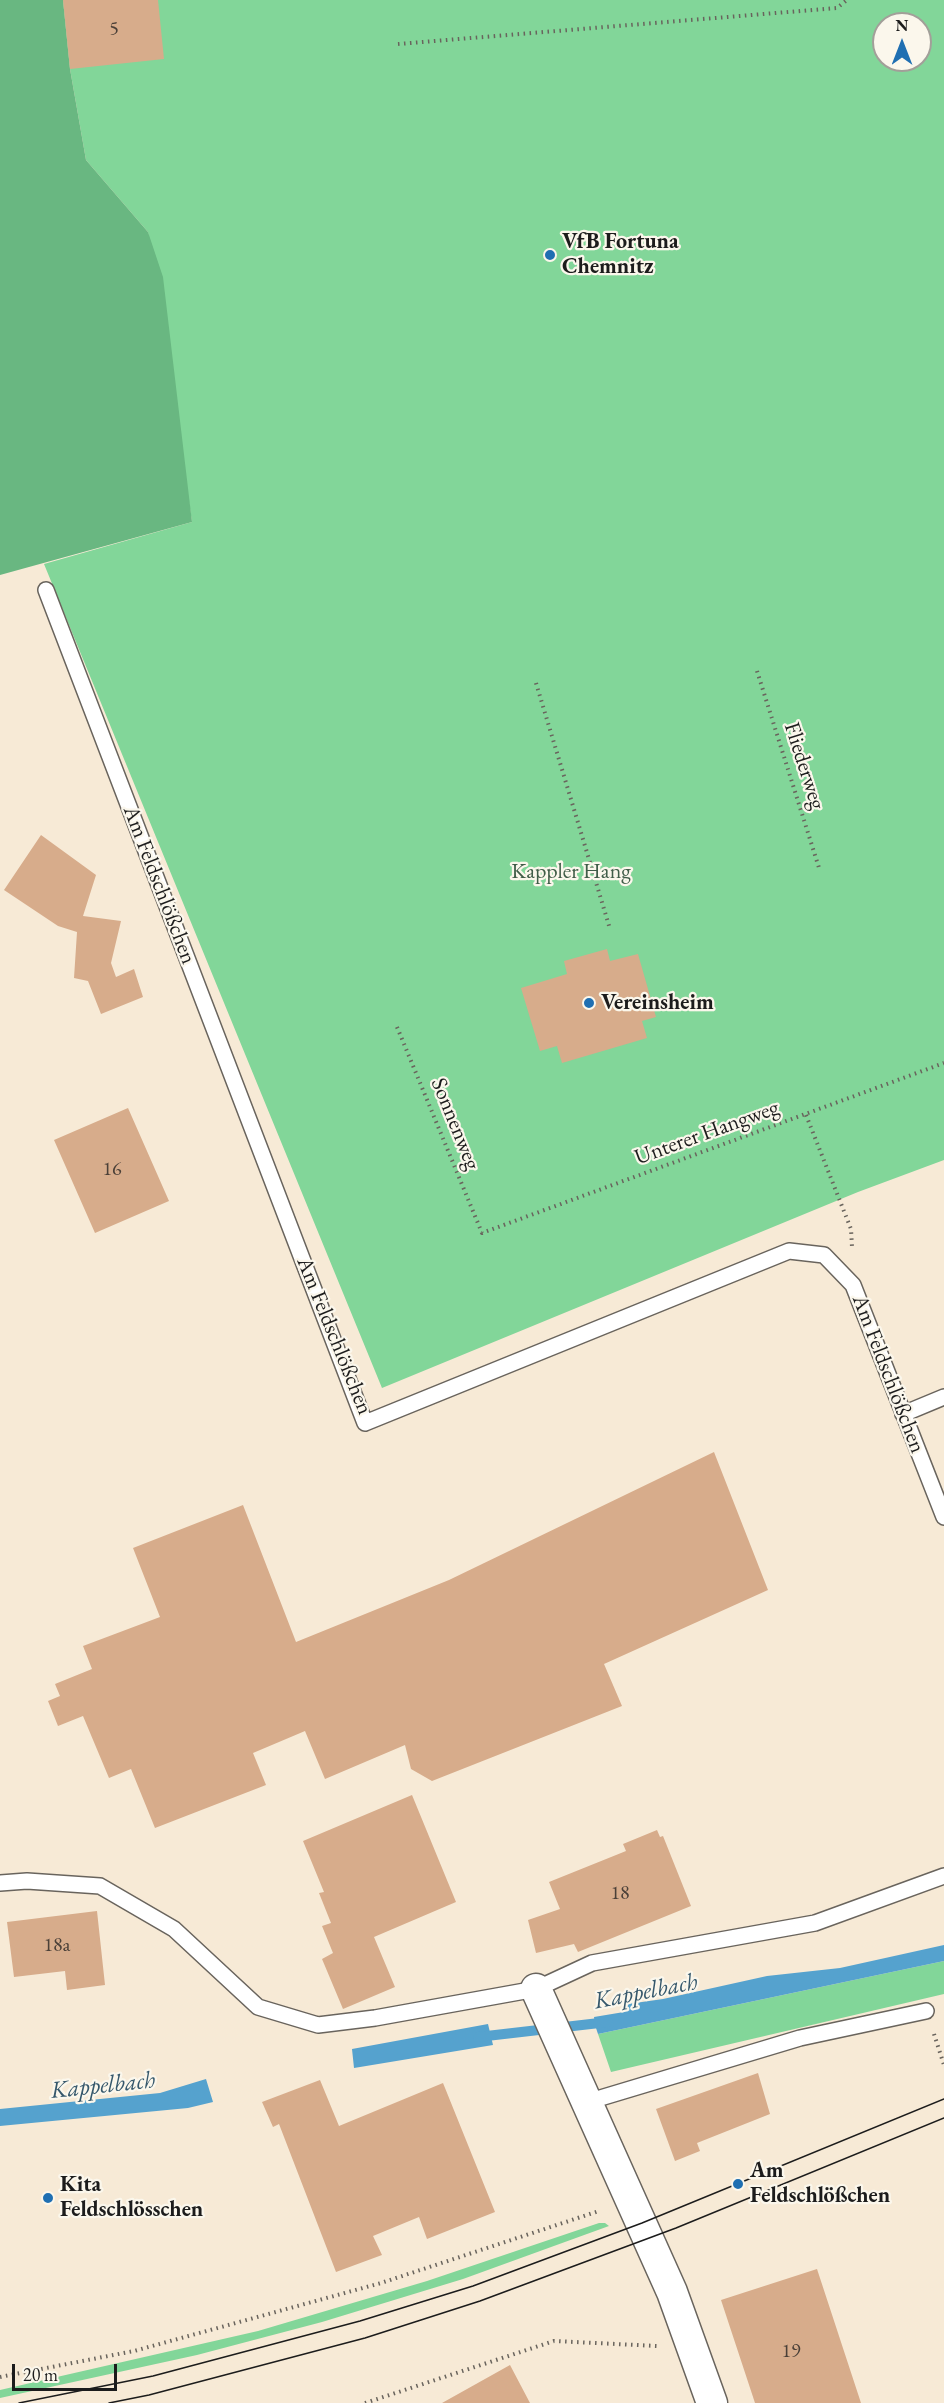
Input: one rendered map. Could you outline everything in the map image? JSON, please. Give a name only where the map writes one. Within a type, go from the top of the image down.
[{"type":"street","points":[[536,1989],[632,2200],[689,2338],[712,2403]]},
{"type":"lane","name":"Am Feldschlößchen","points":[[46,590],[365,1423],[789,1251],[824,1255],[853,1285],[944,1517]]},
{"type":"lane","points":[[903,1414],[944,1397]]},
{"type":"lane","points":[[0,1883],[27,1881],[100,1886],[174,1929],[258,2007],[318,2025],[375,2018],[536,1989],[592,1963],[815,1923],[944,1876]]},
{"type":"lane","points":[[587,2102],[800,2038],[926,2011]]},
{"type":"path","points":[[398,44],[837,8],[847,0]]},
{"type":"path","name":"Fliederweg","points":[[757,671],[820,871]]},
{"type":"path","points":[[536,683],[610,929]]},
{"type":"path","name":"Sonnenweg","points":[[397,1027],[482,1233]]},
{"type":"path","name":"Unterer Hangweg","points":[[482,1233],[944,1063]]},
{"type":"path","points":[[806,1115],[851,1229],[853,1285]]},
{"type":"path","points":[[926,2011],[944,2065]]},
{"type":"path","points":[[0,2377],[134,2351],[381,2283],[632,2200]]},
{"type":"path","points":[[365,2403],[554,2341],[660,2346],[689,2338]]},
{"type":"green space","points":[[0,0],[63,0],[70,69],[86,160],[148,232],[163,277],[192,522],[0,575]]},
{"type":"green space","name":"Kappler Hang","points":[[63,0],[944,0],[944,1160],[858,1192],[382,1388],[44,564],[192,522],[148,232],[86,160],[70,69]]},
{"type":"green space","points":[[944,1961],[944,1994],[611,2072],[598,2034]]},
{"type":"green space","points":[[599,2223],[609,2226],[463,2279],[322,2322],[197,2355],[0,2398],[0,2390],[258,2331],[427,2281]]},
{"type":"water","points":[[944,1945],[944,1961],[598,2034],[595,2025],[594,2017],[624,2012],[628,2004],[663,1999],[767,1976],[840,1968]]},
{"type":"water","points":[[488,2024],[493,2045],[354,2068],[352,2049]]},
{"type":"water","points":[[206,2079],[213,2102],[188,2108],[0,2126],[0,2109],[160,2093]]},
{"type":"building","points":[[63,0],[158,0],[164,59],[70,69]]},
{"type":"building","points":[[41,835],[96,875],[83,916],[121,921],[111,963],[116,977],[134,969],[143,997],[101,1014],[88,981],[74,978],[77,932],[58,926],[4,890]]},
{"type":"building","name":"Vereinsheim","points":[[607,949],[610,961],[638,954],[656,1017],[642,1021],[647,1038],[562,1063],[557,1046],[540,1051],[521,988],[567,974],[564,961]]},
{"type":"building","points":[[128,1108],[169,1201],[95,1233],[54,1140]]},
{"type":"building","points":[[714,1452],[768,1590],[604,1664],[622,1706],[432,1781],[411,1769],[405,1745],[325,1779],[305,1731],[253,1753],[266,1785],[155,1828],[131,1769],[109,1778],[83,1716],[58,1726],[48,1701],[60,1696],[55,1684],[92,1669],[83,1646],[160,1617],[133,1548],[243,1505],[296,1642],[449,1580]]},
{"type":"building","points":[[412,1795],[456,1902],[374,1937],[395,1987],[343,2009],[322,1959],[333,1953],[322,1926],[331,1923],[319,1893],[324,1892],[303,1841]]},
{"type":"building","points":[[657,1830],[660,1837],[663,1836],[691,1906],[578,1952],[574,1944],[536,1953],[528,1920],[560,1909],[549,1882],[626,1851],[623,1844]]},
{"type":"building","points":[[97,1911],[105,1985],[67,1990],[65,1971],[14,1977],[7,1922]]},
{"type":"building","points":[[758,2073],[770,2114],[697,2143],[700,2151],[675,2161],[656,2109]]},
{"type":"building","points":[[320,2080],[339,2126],[443,2083],[495,2212],[427,2239],[419,2217],[373,2236],[382,2255],[336,2272],[279,2124],[273,2127],[262,2102]]},
{"type":"building","points":[[817,2269],[861,2403],[755,2403],[721,2300]]},
{"type":"building","points":[[510,2365],[530,2403],[442,2403]]},
{"type":"waterway","name":"Kappelbach","points":[[478,2037],[608,2022]]},
{"type":"tram line","points":[[19,2403],[153,2376],[360,2321],[473,2286],[642,2223],[944,2099]]},
{"type":"tram line","points":[[109,2403],[149,2395],[365,2338],[480,2301],[676,2228],[944,2118]]},
{"type":"place","name":"VfB Fortuna Chemnitz","points":[[550,255]]},
{"type":"place","name":"Vereinsheim","points":[[589,1003]]},
{"type":"place","name":"Am Feldschlößchen","points":[[738,2184]]},
{"type":"place","name":"Kita Feldschlösschen","points":[[48,2198]]}]
